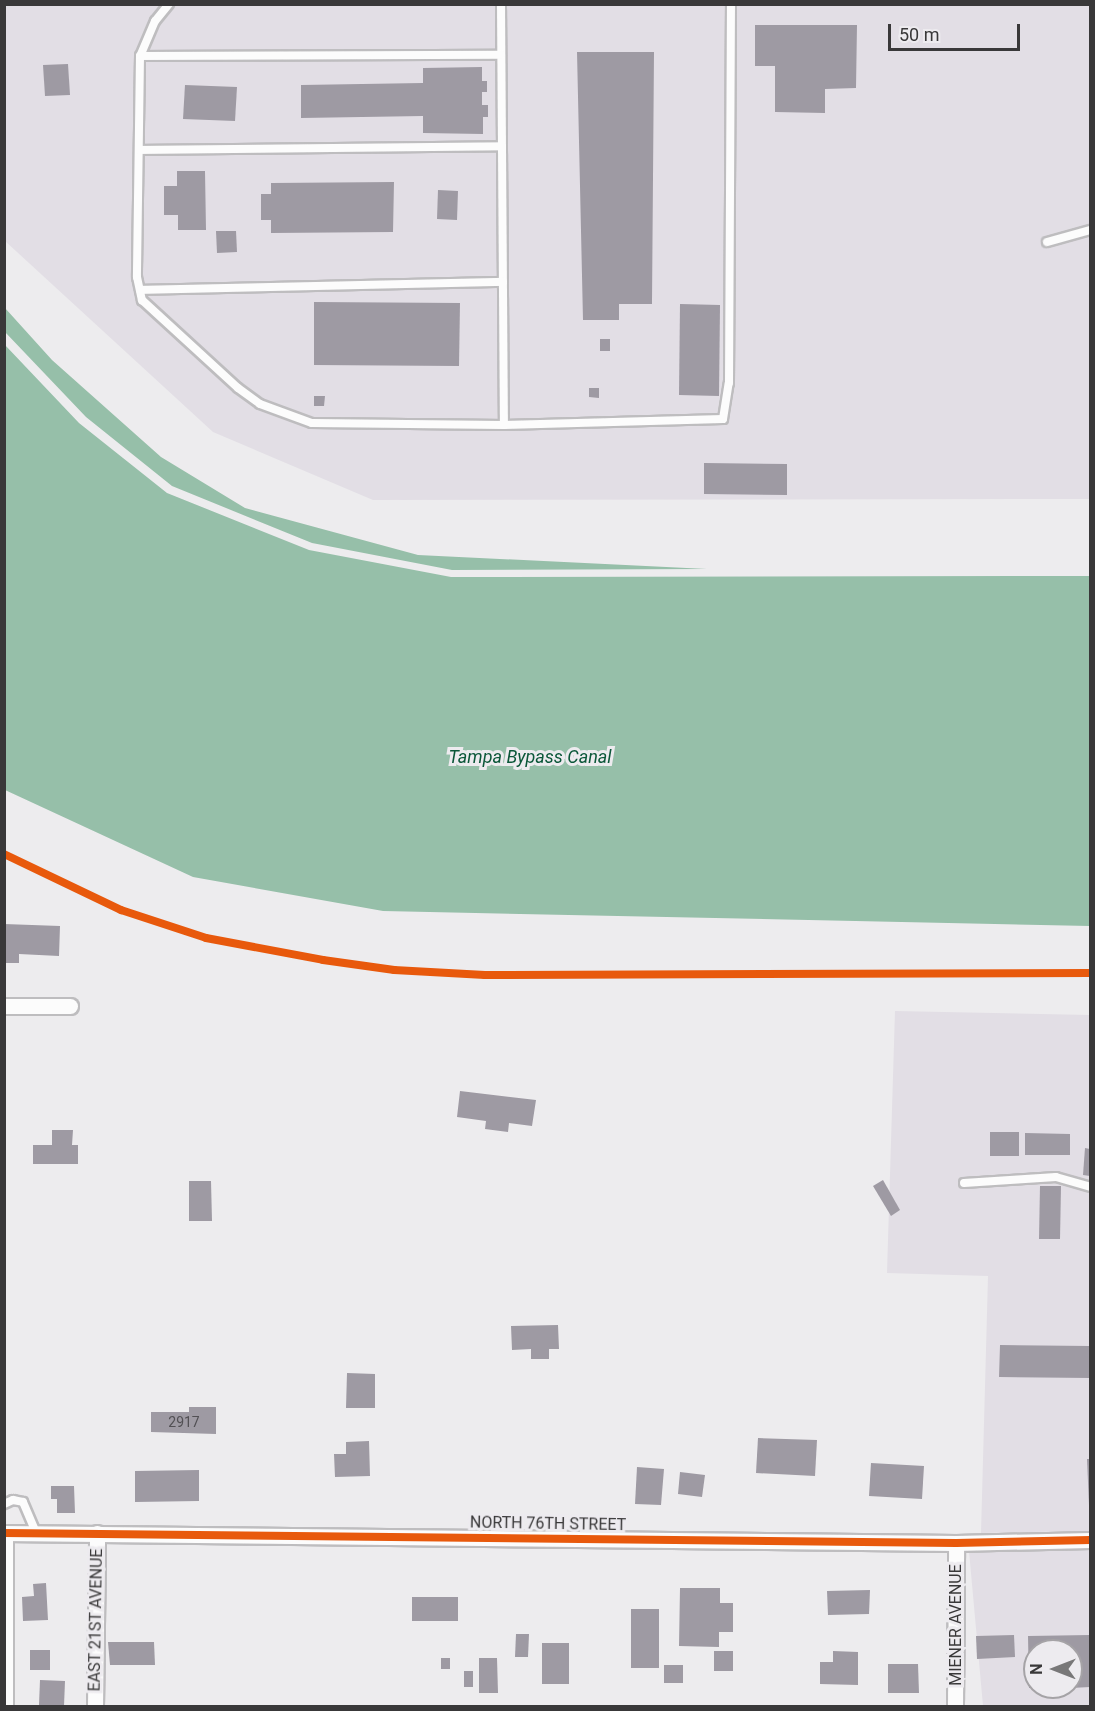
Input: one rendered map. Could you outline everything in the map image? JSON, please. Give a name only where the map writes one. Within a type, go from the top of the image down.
[{"type":"street","points":[[4,1006],[70,1006]]},
{"type":"street","points":[[5,1533],[5,1707]]},
{"type":"street","name":"NORTH 76TH STREET","points":[[5,1533],[956,1543],[1090,1540]]},
{"type":"street","name":"EAST 21ST AVENUE","points":[[95,1707],[97,1533]]},
{"type":"street","name":"MIENER AVENUE","points":[[955,1707],[956,1543]]},
{"type":"lane","points":[[169,4],[155,21],[140,56],[137,277],[142,300],[238,388],[260,404],[312,423],[504,425],[723,419],[729,383],[731,4]]},
{"type":"lane","points":[[501,4],[504,425]]},
{"type":"lane","points":[[140,56],[501,54]]},
{"type":"lane","points":[[138,150],[502,146]]},
{"type":"lane","points":[[1047,242],[1090,230]]},
{"type":"lane","points":[[140,290],[503,282]]},
{"type":"lane","points":[[964,1183],[1056,1176],[1090,1187]]},
{"type":"lane","points":[[4,1503],[13,1500],[23,1502],[36,1533]]},
{"type":"path","points":[[4,854],[121,910],[206,938],[323,960],[394,970],[485,975],[1090,973]]},
{"type":"shaded area","points":[[4,5],[1090,5],[1090,499],[373,500],[213,432],[5,241]]},
{"type":"shaded area","points":[[895,1011],[1090,1015],[1090,1531],[981,1533],[988,1276],[887,1273]]},
{"type":"shaded area","points":[[1090,1549],[1090,1706],[983,1706],[969,1551]]},
{"type":"water","points":[[5,308],[52,360],[161,457],[245,508],[418,555],[707,569],[452,570],[312,543],[172,486],[86,417],[5,332]]},
{"type":"water","name":"Tampa Bypass Canal","points":[[5,345],[79,423],[167,493],[309,550],[451,577],[1090,576],[1090,926],[383,911],[193,877],[5,790]]},
{"type":"building","points":[[755,25],[857,25],[856,88],[825,89],[825,113],[775,112],[775,66],[755,66]]},
{"type":"building","points":[[577,52],[654,52],[652,304],[619,304],[619,320],[583,320]]},
{"type":"building","points":[[68,64],[70,95],[45,96],[43,65]]},
{"type":"building","points":[[482,67],[482,81],[487,81],[487,92],[482,92],[482,105],[488,105],[488,117],[483,117],[483,134],[423,133],[423,116],[301,118],[301,85],[423,83],[423,68]]},
{"type":"building","points":[[185,85],[237,87],[235,121],[183,119]]},
{"type":"building","points":[[177,171],[205,171],[206,230],[178,230],[178,215],[164,215],[164,186],[177,186]]},
{"type":"building","points":[[394,182],[393,232],[271,233],[271,220],[261,220],[261,194],[271,194],[271,183]]},
{"type":"building","points":[[438,190],[458,191],[457,220],[437,219]]},
{"type":"building","points":[[216,231],[236,231],[237,252],[217,253]]},
{"type":"building","points":[[314,302],[460,303],[459,366],[314,365]]},
{"type":"building","points":[[680,304],[720,305],[719,396],[679,395]]},
{"type":"building","points":[[600,339],[610,339],[610,351],[600,351]]},
{"type":"building","points":[[589,388],[599,388],[599,398],[589,397]]},
{"type":"building","points":[[314,396],[325,396],[324,406],[314,406]]},
{"type":"building","points":[[704,463],[787,464],[787,495],[704,494]]},
{"type":"building","points":[[4,924],[60,926],[59,956],[19,954],[19,963],[4,963]]},
{"type":"building","points":[[460,1091],[536,1100],[532,1126],[509,1123],[508,1132],[485,1129],[486,1121],[457,1117]]},
{"type":"building","points":[[52,1130],[73,1130],[72,1145],[78,1145],[78,1164],[33,1164],[33,1145],[52,1145]]},
{"type":"building","points":[[990,1132],[1019,1132],[1019,1156],[990,1156]]},
{"type":"building","points":[[1025,1133],[1070,1134],[1070,1155],[1025,1155]]},
{"type":"building","points":[[1085,1148],[1090,1149],[1090,1176],[1083,1175]]},
{"type":"building","points":[[883,1180],[900,1210],[891,1216],[873,1186]]},
{"type":"building","points":[[189,1181],[211,1181],[212,1221],[189,1221]]},
{"type":"building","points":[[1040,1186],[1061,1186],[1060,1239],[1039,1239]]},
{"type":"building","points":[[558,1325],[559,1349],[549,1349],[549,1359],[531,1359],[531,1349],[512,1350],[511,1326]]},
{"type":"building","points":[[1000,1345],[1090,1346],[1090,1378],[999,1377]]},
{"type":"building","points":[[347,1373],[375,1374],[375,1408],[346,1408]]},
{"type":"building","points":[[189,1407],[216,1407],[216,1434],[151,1432],[151,1412],[189,1412]]},
{"type":"building","points":[[758,1438],[817,1440],[815,1476],[756,1473]]},
{"type":"building","points":[[369,1441],[370,1476],[335,1477],[334,1454],[346,1454],[346,1442]]},
{"type":"building","points":[[1087,1459],[1090,1459],[1090,1505],[1089,1505]]},
{"type":"building","points":[[871,1463],[924,1466],[922,1499],[869,1496]]},
{"type":"building","points":[[637,1467],[664,1469],[661,1505],[635,1504]]},
{"type":"building","points":[[199,1470],[199,1501],[135,1502],[135,1471]]},
{"type":"building","points":[[680,1472],[705,1475],[702,1497],[678,1494]]},
{"type":"building","points":[[51,1486],[74,1486],[75,1513],[57,1513],[57,1499],[51,1499]]},
{"type":"building","points":[[46,1583],[48,1620],[23,1621],[22,1597],[34,1596],[33,1584]]},
{"type":"building","points":[[680,1588],[720,1588],[720,1603],[733,1603],[733,1632],[719,1632],[719,1647],[679,1646]]},
{"type":"building","points":[[870,1590],[869,1614],[828,1615],[827,1591]]},
{"type":"building","points":[[412,1597],[458,1597],[458,1621],[412,1621]]},
{"type":"building","points":[[631,1609],[659,1609],[659,1668],[631,1668]]},
{"type":"building","points":[[516,1634],[529,1634],[528,1657],[515,1657]]},
{"type":"building","points":[[1014,1635],[1015,1657],[977,1659],[976,1636]]},
{"type":"building","points":[[1090,1635],[1090,1687],[1083,1687],[1083,1639],[1028,1639],[1028,1636]]},
{"type":"building","points":[[108,1642],[154,1642],[155,1665],[110,1665]]},
{"type":"building","points":[[542,1643],[569,1643],[569,1684],[542,1684]]},
{"type":"building","points":[[30,1650],[50,1650],[50,1670],[30,1670]]},
{"type":"building","points":[[714,1651],[733,1651],[733,1671],[714,1671]]},
{"type":"building","points":[[833,1651],[858,1652],[858,1685],[820,1684],[820,1662],[833,1662]]},
{"type":"building","points":[[441,1658],[450,1658],[450,1669],[441,1669]]},
{"type":"building","points":[[479,1658],[497,1658],[498,1693],[479,1693]]},
{"type":"building","points":[[888,1664],[918,1664],[919,1693],[888,1693]]},
{"type":"building","points":[[664,1665],[683,1665],[683,1683],[664,1683]]},
{"type":"building","points":[[464,1671],[473,1671],[473,1687],[464,1687]]},
{"type":"building","points":[[40,1680],[65,1681],[64,1706],[39,1705]]},
{"type":"cycle path","points":[[4,854],[121,910],[206,938],[323,960],[394,970],[485,975],[1090,973]]},
{"type":"cycle path","points":[[4,1533],[956,1543],[1090,1540]]}]
